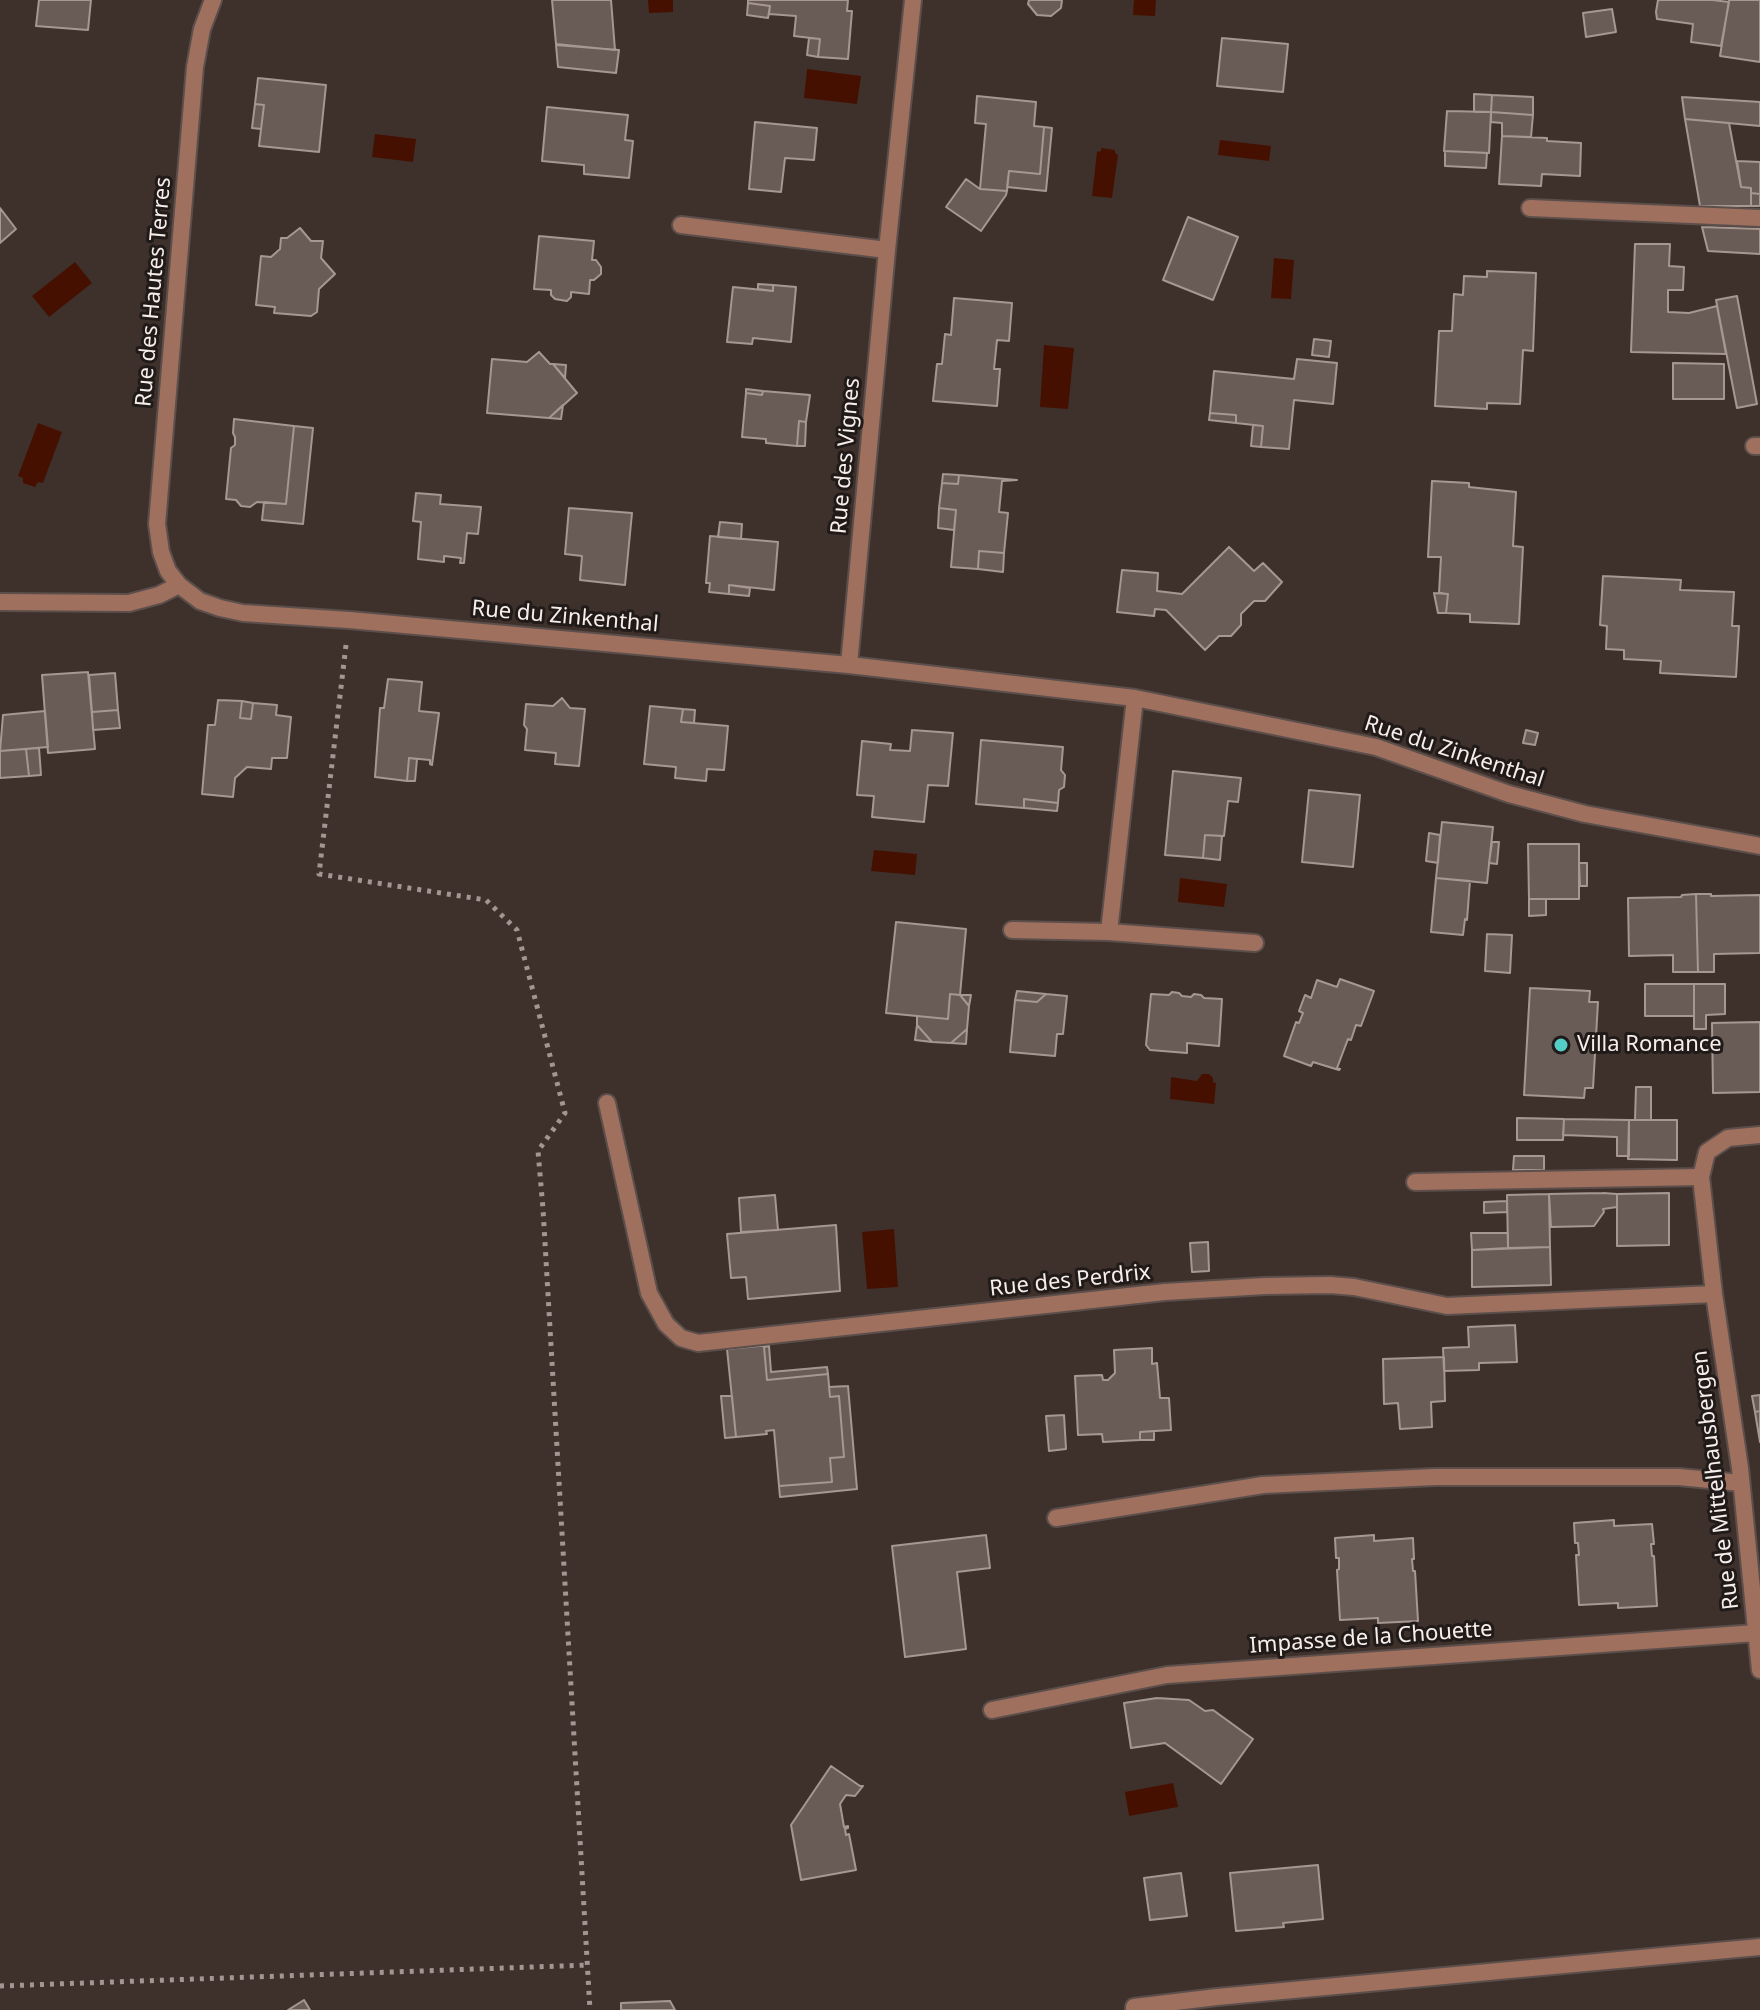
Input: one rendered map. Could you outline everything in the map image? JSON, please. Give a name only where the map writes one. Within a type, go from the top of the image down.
[{"type":"street","name":"Rue des Hautes Terres","points":[[179,585],[168,571],[161,552],[157,524],[195,67],[202,29],[213,0]]},
{"type":"street","name":"Rue des Vignes","points":[[849,665],[913,0]]},
{"type":"street","points":[[1530,208],[1760,218]]},
{"type":"street","points":[[681,225],[887,250]]},
{"type":"street","points":[[0,602],[129,603],[159,595],[179,585]]},
{"type":"street","name":"Rue du Zinkenthal","points":[[179,585],[200,601],[243,613],[849,665],[1135,698],[1376,747],[1509,794],[1585,814],[1760,846]]},
{"type":"street","points":[[1109,932],[1135,698]]},
{"type":"street","points":[[1012,930],[1109,932],[1255,943]]},
{"type":"street","name":"Rue des Perdrix","points":[[607,1103],[649,1293],[666,1324],[681,1338],[698,1343],[1165,1292],[1265,1286],[1354,1287],[1447,1306],[1714,1294]]},
{"type":"street","points":[[1415,1182],[1701,1177],[1707,1152],[1728,1138],[1760,1135]]},
{"type":"street","name":"Rue de Mittelhausbergen","points":[[1701,1177],[1741,1483],[1760,1670]]},
{"type":"street","points":[[1056,1518],[1263,1485],[1435,1477],[1679,1477],[1741,1483]]},
{"type":"street","name":"Impasse de la Chouette","points":[[992,1710],[1167,1675],[1756,1633]]},
{"type":"street","points":[[1134,2010],[1134,2007],[1218,2003],[1760,1947]]},
{"type":"path","points":[[349,620],[319,874],[486,900],[517,930],[565,1113],[538,1151],[590,2010]]},
{"type":"path","points":[[0,1986],[589,1965]]},
{"type":"shaded area","points":[[648,0],[673,0],[673,12],[649,13]]},
{"type":"shaded area","points":[[1134,0],[1156,0],[1155,16],[1133,15]]},
{"type":"shaded area","points":[[807,69],[861,76],[857,104],[804,98]]},
{"type":"shaded area","points":[[375,134],[416,139],[413,162],[372,157]]},
{"type":"shaded area","points":[[1220,140],[1271,146],[1269,161],[1218,155]]},
{"type":"shaded area","points":[[1101,148],[1115,150],[1118,155],[1112,198],[1092,196],[1097,152]]},
{"type":"shaded area","points":[[1274,258],[1294,260],[1291,299],[1271,298]]},
{"type":"shaded area","points":[[75,262],[92,283],[49,317],[32,296]]},
{"type":"shaded area","points":[[1044,345],[1074,348],[1068,409],[1040,407]]},
{"type":"shaded area","points":[[38,423],[62,432],[43,483],[38,482],[35,487],[23,483],[23,478],[18,476]]},
{"type":"shaded area","points":[[874,850],[917,854],[915,875],[871,871]]},
{"type":"shaded area","points":[[1180,878],[1227,884],[1224,907],[1178,902]]},
{"type":"shaded area","points":[[1202,1074],[1209,1074],[1216,1083],[1214,1104],[1170,1099],[1171,1077],[1197,1081]]},
{"type":"shaded area","points":[[894,1229],[898,1287],[867,1289],[862,1232]]},
{"type":"shaded area","points":[[1173,1783],[1178,1807],[1129,1816],[1125,1792]]},
{"type":"building","points":[[39,0],[91,0],[88,30],[36,26]]},
{"type":"building","points":[[552,0],[611,0],[615,50],[556,44]]},
{"type":"building","points":[[748,0],[848,0],[847,11],[852,11],[848,59],[818,57],[820,39],[794,36],[796,16],[769,14],[770,6],[748,3]]},
{"type":"building","points":[[1029,0],[1062,0],[1061,8],[1051,16],[1037,15],[1028,4]]},
{"type":"building","points":[[1658,0],[1729,2],[1721,46],[1691,42],[1693,24],[1657,19]]},
{"type":"building","points":[[1729,0],[1760,0],[1760,62],[1720,56]]},
{"type":"building","points":[[748,3],[770,6],[768,18],[747,15]]},
{"type":"building","points":[[1612,9],[1616,32],[1586,37],[1583,13]]},
{"type":"building","points":[[809,38],[820,39],[818,57],[807,55]]},
{"type":"building","points":[[1222,38],[1288,44],[1283,92],[1217,86]]},
{"type":"building","points":[[556,45],[619,50],[616,73],[558,67]]},
{"type":"building","points":[[258,78],[326,85],[319,152],[259,146],[264,105],[255,104]]},
{"type":"building","points":[[1474,94],[1492,95],[1491,112],[1474,112]]},
{"type":"building","points":[[1492,95],[1533,97],[1533,115],[1491,112]]},
{"type":"building","points":[[977,96],[1036,102],[1034,126],[1044,127],[1040,174],[1009,171],[1007,191],[980,189],[986,124],[975,123]]},
{"type":"building","points":[[1682,97],[1760,102],[1760,126],[1685,119]]},
{"type":"building","points":[[255,104],[264,105],[261,129],[252,128]]},
{"type":"building","points":[[547,107],[628,115],[625,140],[633,141],[629,178],[584,174],[584,165],[542,161]]},
{"type":"building","points":[[1447,111],[1491,112],[1489,153],[1444,151]]},
{"type":"building","points":[[1491,112],[1533,115],[1531,137],[1502,136],[1502,123],[1491,122]]},
{"type":"building","points":[[1685,119],[1729,123],[1741,187],[1751,188],[1751,206],[1700,206]]},
{"type":"building","points":[[755,122],[817,128],[814,160],[785,158],[781,192],[749,189]]},
{"type":"building","points":[[1044,127],[1052,128],[1046,191],[1007,187],[1009,171],[1040,174]]},
{"type":"building","points":[[1502,136],[1581,143],[1580,176],[1542,174],[1541,186],[1499,184]]},
{"type":"building","points":[[1445,151],[1487,153],[1486,168],[1445,166]]},
{"type":"building","points":[[1737,161],[1760,162],[1760,194],[1751,193],[1751,188],[1741,187]]},
{"type":"building","points":[[966,179],[980,189],[1007,191],[981,231],[946,207]]},
{"type":"building","points":[[1751,193],[1760,194],[1760,206],[1751,206]]},
{"type":"building","points":[[0,208],[16,229],[0,243]]},
{"type":"building","points":[[1188,217],[1238,237],[1213,300],[1163,280]]},
{"type":"building","points":[[1702,227],[1760,229],[1760,254],[1708,251]]},
{"type":"building","points":[[300,228],[311,241],[323,241],[321,258],[335,274],[319,289],[317,312],[311,316],[274,313],[275,307],[256,305],[261,256],[271,257],[280,249],[281,238],[287,238]]},
{"type":"building","points":[[539,236],[594,241],[592,260],[596,260],[601,267],[601,274],[590,280],[589,294],[571,292],[567,301],[555,299],[551,290],[534,289]]},
{"type":"building","points":[[1635,244],[1670,244],[1669,266],[1684,267],[1683,290],[1668,290],[1668,312],[1689,313],[1717,306],[1726,354],[1631,352]]},
{"type":"building","points":[[1487,271],[1536,273],[1533,351],[1523,350],[1520,404],[1487,403],[1487,409],[1435,406],[1439,331],[1452,331],[1454,294],[1463,295],[1464,276],[1487,277]]},
{"type":"building","points":[[758,284],[773,285],[773,291],[758,289]]},
{"type":"building","points":[[773,285],[796,287],[791,342],[753,338],[752,344],[727,342],[733,287],[773,291]]},
{"type":"building","points":[[1737,296],[1757,404],[1737,408],[1716,300]]},
{"type":"building","points":[[954,298],[1012,303],[1009,341],[997,340],[994,369],[1000,369],[997,406],[933,401],[937,364],[942,364],[945,334],[951,335]]},
{"type":"building","points":[[1314,339],[1331,341],[1329,357],[1312,355]]},
{"type":"building","points":[[539,352],[577,393],[549,418],[487,413],[492,359],[527,362]]},
{"type":"building","points":[[1297,359],[1337,363],[1333,404],[1294,400],[1289,449],[1261,447],[1263,426],[1236,423],[1236,415],[1210,413],[1214,371],[1294,379]]},
{"type":"building","points":[[1673,363],[1724,364],[1724,399],[1673,399]]},
{"type":"building","points":[[553,364],[566,365],[565,378]]},
{"type":"building","points":[[746,389],[763,391],[762,395],[746,393]]},
{"type":"building","points":[[763,391],[810,395],[806,422],[799,421],[797,446],[742,437],[746,393],[762,395]]},
{"type":"building","points":[[563,405],[561,419],[549,418]]},
{"type":"building","points":[[1210,413],[1236,415],[1236,423],[1209,420]]},
{"type":"building","points":[[234,419],[294,426],[286,504],[257,502],[250,507],[226,499],[231,448],[235,445]]},
{"type":"building","points":[[799,421],[806,422],[805,446],[797,446]]},
{"type":"building","points":[[1253,425],[1263,426],[1261,447],[1251,446]]},
{"type":"building","points":[[294,426],[313,428],[303,524],[262,520],[264,502],[286,504]]},
{"type":"building","points":[[943,474],[959,475],[958,484],[942,483]]},
{"type":"building","points":[[959,475],[1017,480],[1002,481],[999,512],[1008,513],[1004,553],[979,551],[978,569],[951,567],[956,510],[939,508],[942,483],[958,484]]},
{"type":"building","points":[[1432,481],[1469,483],[1469,487],[1516,492],[1513,546],[1523,547],[1519,624],[1470,622],[1470,614],[1446,613],[1448,594],[1439,593],[1441,557],[1428,557]]},
{"type":"building","points":[[416,493],[441,495],[440,504],[481,507],[478,534],[467,533],[464,563],[460,563],[461,558],[444,556],[444,562],[418,559],[421,522],[413,521]]},
{"type":"building","points":[[569,508],[632,513],[625,585],[580,580],[582,556],[565,554]]},
{"type":"building","points":[[939,508],[956,510],[954,530],[938,528]]},
{"type":"building","points":[[720,522],[742,524],[741,539],[718,537]]},
{"type":"building","points":[[710,536],[778,542],[774,590],[729,585],[729,594],[709,592],[710,583],[706,583]]},
{"type":"building","points":[[1229,547],[1254,571],[1263,563],[1282,582],[1265,601],[1254,601],[1241,614],[1241,625],[1231,636],[1219,636],[1205,650],[1166,610],[1155,609],[1154,616],[1117,612],[1122,570],[1158,573],[1157,591],[1182,594]]},
{"type":"building","points":[[979,551],[1004,553],[1003,572],[978,569]]},
{"type":"building","points":[[1603,576],[1681,580],[1680,590],[1734,592],[1732,626],[1739,626],[1736,677],[1660,673],[1661,661],[1624,659],[1624,650],[1606,649],[1607,626],[1600,625]]},
{"type":"building","points":[[729,585],[750,588],[749,596],[729,594]]},
{"type":"building","points":[[1434,593],[1448,594],[1446,613],[1438,613]]},
{"type":"building","points":[[88,672],[95,749],[48,753],[42,675]]},
{"type":"building","points":[[115,673],[118,710],[92,712],[89,675]]},
{"type":"building","points":[[388,679],[422,682],[419,711],[439,713],[432,765],[430,760],[409,758],[407,781],[375,777],[380,708],[384,708]]},
{"type":"building","points":[[562,698],[570,708],[585,709],[579,766],[555,764],[556,753],[525,750],[526,704],[553,706]]},
{"type":"building","points":[[218,700],[242,701],[240,718],[251,719],[253,703],[277,705],[276,715],[291,717],[287,758],[272,758],[271,769],[247,767],[235,778],[233,797],[202,794],[208,725],[215,725]]},
{"type":"building","points":[[242,701],[253,703],[251,719],[240,718]]},
{"type":"building","points":[[650,706],[683,709],[681,722],[728,726],[724,770],[707,769],[706,781],[675,778],[676,767],[644,764]]},
{"type":"building","points":[[683,709],[695,710],[694,723],[681,722]]},
{"type":"building","points":[[118,710],[120,728],[93,730],[92,712]]},
{"type":"building","points":[[45,711],[48,747],[0,751],[3,715]]},
{"type":"building","points":[[912,730],[953,733],[948,786],[928,785],[924,822],[872,817],[874,796],[857,795],[862,741],[891,744],[890,750],[910,751]]},
{"type":"building","points":[[1526,730],[1538,733],[1535,745],[1523,743]]},
{"type":"building","points":[[981,740],[1063,747],[1061,770],[1065,775],[1064,787],[1059,790],[1058,803],[1024,799],[1024,808],[976,804]]},
{"type":"building","points":[[39,748],[41,775],[29,776],[26,749]]},
{"type":"building","points":[[26,749],[29,776],[0,778],[0,751]]},
{"type":"building","points":[[409,758],[417,759],[415,781],[407,781]]},
{"type":"building","points":[[1173,771],[1241,778],[1238,802],[1228,801],[1224,836],[1205,835],[1203,858],[1165,855]]},
{"type":"building","points":[[1309,790],[1360,795],[1353,867],[1302,862]]},
{"type":"building","points":[[1024,799],[1058,803],[1057,811],[1024,808]]},
{"type":"building","points":[[1442,822],[1493,827],[1487,883],[1436,878]]},
{"type":"building","points":[[1429,833],[1440,835],[1438,863],[1426,861]]},
{"type":"building","points":[[1205,835],[1222,836],[1220,860],[1203,858]]},
{"type":"building","points":[[1492,842],[1499,842],[1497,864],[1489,863]]},
{"type":"building","points":[[1528,844],[1579,844],[1579,899],[1529,899]]},
{"type":"building","points":[[1579,863],[1587,863],[1587,886],[1580,886]]},
{"type":"building","points":[[1436,878],[1470,881],[1463,935],[1431,932]]},
{"type":"building","points":[[1696,894],[1760,895],[1760,953],[1714,954],[1714,972],[1698,972]]},
{"type":"building","points":[[1696,894],[1698,972],[1673,972],[1673,955],[1629,956],[1628,898]]},
{"type":"building","points":[[1529,899],[1546,899],[1546,915],[1529,916]]},
{"type":"building","points":[[896,922],[966,929],[960,995],[950,994],[948,1019],[886,1013]]},
{"type":"building","points":[[1487,934],[1512,935],[1510,973],[1485,971]]},
{"type":"building","points":[[1340,979],[1374,991],[1361,1026],[1356,1025],[1351,1040],[1348,1039],[1337,1068],[1340,1069],[1313,1062],[1311,1066],[1284,1056],[1296,1022],[1299,1023],[1303,1013],[1299,1011],[1305,995],[1311,998],[1317,980],[1337,987]]},
{"type":"building","points":[[1645,984],[1694,984],[1694,1016],[1645,1016]]},
{"type":"building","points":[[1694,984],[1725,984],[1725,1014],[1706,1015],[1706,1029],[1694,1029]]},
{"type":"building","name":"Villa Romance","points":[[1530,988],[1590,991],[1589,1002],[1598,1002],[1593,1088],[1585,1088],[1584,1098],[1524,1095]]},
{"type":"building","points":[[1017,991],[1046,994],[1037,1002],[1015,1000]]},
{"type":"building","points":[[1172,992],[1182,996],[1191,997],[1194,994],[1222,999],[1219,1046],[1187,1043],[1187,1053],[1150,1050],[1146,1045],[1151,994],[1169,995]]},
{"type":"building","points":[[950,994],[960,995],[969,1006],[967,1029],[951,1043],[932,1042],[917,1025],[917,1016],[948,1019]]},
{"type":"building","points":[[1046,994],[1067,996],[1063,1034],[1057,1034],[1055,1056],[1010,1052],[1015,1000],[1037,1002]]},
{"type":"building","points":[[960,995],[971,995],[969,1006]]},
{"type":"building","points":[[1760,1022],[1760,1092],[1713,1093],[1712,1023]]},
{"type":"building","points":[[917,1025],[932,1042],[915,1040]]},
{"type":"building","points":[[967,1029],[966,1044],[951,1043]]},
{"type":"building","points":[[1636,1087],[1651,1087],[1651,1120],[1635,1120]]},
{"type":"building","points":[[1517,1118],[1564,1119],[1563,1140],[1517,1140]]},
{"type":"building","points":[[1564,1119],[1629,1120],[1629,1156],[1617,1156],[1617,1137],[1563,1135]]},
{"type":"building","points":[[1629,1120],[1677,1120],[1677,1160],[1628,1159]]},
{"type":"building","points":[[1514,1156],[1544,1156],[1544,1170],[1513,1170]]},
{"type":"building","points":[[1669,1193],[1669,1245],[1617,1246],[1617,1194]]},
{"type":"building","points":[[1549,1194],[1617,1194],[1617,1207],[1603,1209],[1594,1226],[1551,1227]]},
{"type":"building","points":[[1549,1194],[1550,1247],[1508,1248],[1507,1195]]},
{"type":"building","points":[[775,1195],[778,1230],[741,1232],[739,1198]]},
{"type":"building","points":[[1507,1201],[1507,1212],[1484,1213],[1484,1202]]},
{"type":"building","points":[[836,1225],[840,1291],[748,1299],[746,1277],[731,1278],[727,1234]]},
{"type":"building","points":[[1471,1233],[1508,1233],[1508,1248],[1472,1250]]},
{"type":"building","points":[[1208,1242],[1209,1271],[1192,1272],[1190,1243]]},
{"type":"building","points":[[1550,1247],[1551,1285],[1472,1287],[1472,1250]]},
{"type":"building","points":[[1515,1325],[1517,1362],[1479,1363],[1479,1370],[1444,1371],[1443,1348],[1469,1347],[1468,1327]]},
{"type":"building","points":[[769,1345],[764,1347],[767,1380],[828,1374],[830,1397],[839,1396],[844,1457],[830,1458],[832,1482],[779,1486],[774,1430],[766,1431],[767,1434],[736,1437],[727,1349]]},
{"type":"building","points":[[769,1346],[771,1372],[827,1367],[828,1374],[767,1380],[764,1347]]},
{"type":"building","points":[[1152,1348],[1152,1364],[1157,1363],[1160,1398],[1169,1398],[1171,1430],[1140,1432],[1140,1440],[1103,1442],[1102,1434],[1078,1435],[1075,1376],[1102,1375],[1103,1380],[1108,1380],[1115,1373],[1114,1350]]},
{"type":"building","points":[[1444,1357],[1445,1401],[1431,1402],[1432,1427],[1400,1429],[1398,1403],[1384,1404],[1383,1359]]},
{"type":"building","points":[[848,1386],[857,1489],[780,1497],[779,1486],[832,1482],[830,1458],[844,1457],[839,1396],[830,1397],[829,1387]]},
{"type":"building","points":[[1760,1395],[1760,1411],[1755,1412],[1752,1396]]},
{"type":"building","points":[[721,1396],[732,1396],[736,1437],[725,1438]]},
{"type":"building","points":[[1760,1411],[1760,1442],[1755,1412]]},
{"type":"building","points":[[1064,1415],[1066,1449],[1049,1451],[1046,1416]]},
{"type":"building","points":[[1154,1431],[1154,1440],[1140,1440],[1140,1432]]},
{"type":"building","points":[[1614,1520],[1614,1526],[1652,1524],[1657,1606],[1618,1608],[1618,1603],[1579,1605],[1576,1555],[1579,1555],[1574,1523]]},
{"type":"building","points":[[986,1535],[990,1568],[957,1572],[966,1649],[905,1657],[892,1546]]},
{"type":"building","points":[[1374,1535],[1374,1541],[1413,1538],[1418,1621],[1378,1623],[1378,1618],[1340,1620],[1339,1558],[1336,1558],[1335,1538]]},
{"type":"building","points":[[1157,1698],[1189,1700],[1205,1711],[1213,1710],[1253,1739],[1221,1784],[1165,1743],[1131,1748],[1124,1703]]},
{"type":"building","points":[[831,1766],[863,1786],[855,1796],[846,1795],[840,1804],[844,1827],[848,1826],[846,1835],[849,1834],[856,1870],[801,1880],[791,1825]]},
{"type":"building","points":[[1318,1865],[1323,1919],[1283,1923],[1284,1927],[1236,1931],[1230,1873]]},
{"type":"building","points":[[1181,1873],[1187,1916],[1150,1920],[1144,1878]]},
{"type":"building","points":[[304,2000],[310,2010],[288,2010]]},
{"type":"building","points":[[670,2001],[675,2010],[621,2010],[621,2003]]},
{"type":"place","name":"Villa Romance","points":[[1561,1045]]}]
